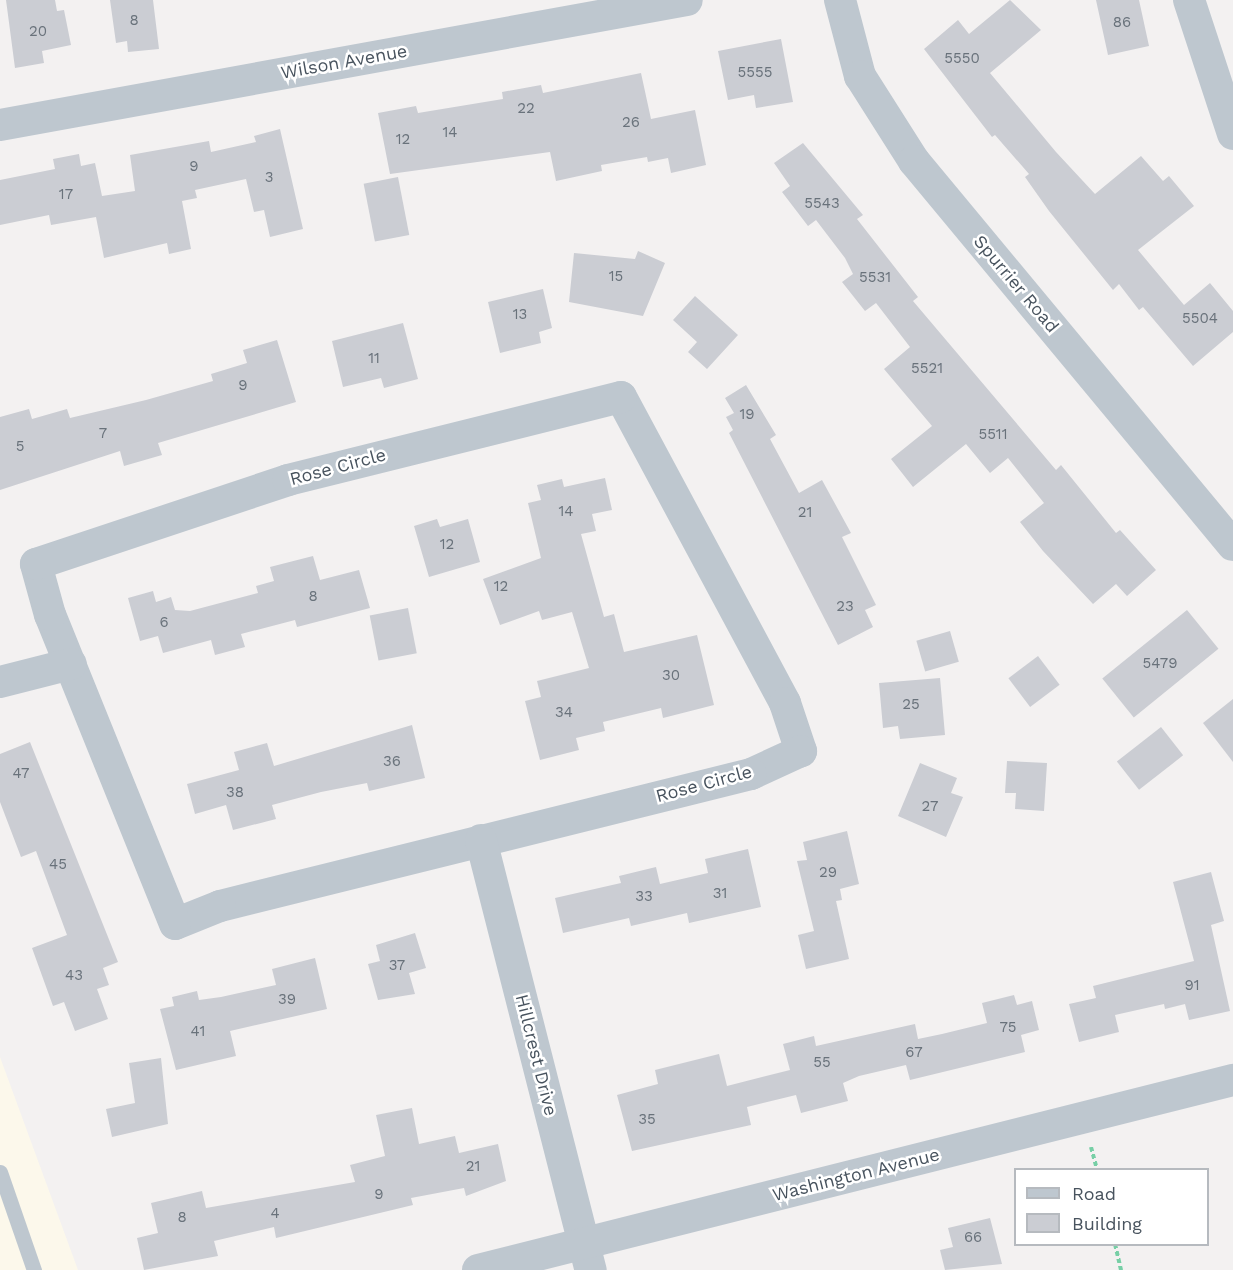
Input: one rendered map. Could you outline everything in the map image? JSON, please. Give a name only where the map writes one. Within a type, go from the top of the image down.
[{"type":"street","name":"Wilson Avenue","points":[[0,125],[687,0]]},
{"type":"street","name":"Spurrier Road","points":[[840,0],[860,75],[914,160],[1233,545]]},
{"type":"street","points":[[1189,0],[1233,135]]},
{"type":"street","name":"Rose Circle","points":[[621,397],[785,703],[801,751],[751,774],[481,840],[220,906],[175,924],[71,664],[36,564],[288,480],[621,397]]},
{"type":"street","points":[[0,682],[71,664]]},
{"type":"street","name":"Hillcrest Drive","points":[[481,840],[588,1257]]},
{"type":"street","name":"Washington Avenue","points":[[478,1270],[588,1257],[1233,1080]]},
{"type":"lane","points":[[0,1172],[34,1270]]},
{"type":"path","points":[[1115,1246],[1121,1270]]},
{"type":"shaded area","points":[[0,1057],[78,1270],[0,1270]]},
{"type":"building","points":[[6,0],[55,0],[57,11],[64,10],[71,45],[42,51],[44,63],[15,68]]},
{"type":"building","points":[[110,0],[153,0],[159,49],[128,52],[127,41],[116,43]]},
{"type":"building","points":[[1010,0],[1041,30],[990,73],[1056,152],[1095,194],[1141,156],[1163,181],[1169,176],[1194,206],[1138,250],[1184,305],[1210,283],[1233,311],[1233,332],[1193,366],[1143,307],[1139,310],[1119,284],[1113,290],[1049,211],[1025,177],[1029,174],[995,135],[992,137],[924,49],[958,20],[969,34]]},
{"type":"building","points":[[1096,0],[1139,0],[1149,46],[1108,55]]},
{"type":"building","points":[[781,39],[793,102],[756,108],[754,95],[728,100],[718,51]]},
{"type":"building","points":[[641,73],[651,119],[695,110],[706,165],[671,173],[668,158],[648,162],[647,157],[601,165],[602,171],[556,181],[550,152],[390,174],[378,113],[416,106],[418,113],[503,99],[502,92],[541,85],[543,93]]},
{"type":"building","points":[[280,129],[303,229],[270,237],[264,210],[254,212],[246,179],[195,190],[197,198],[182,201],[191,249],[169,254],[167,243],[104,258],[96,217],[51,225],[49,215],[0,225],[0,180],[55,169],[53,159],[79,154],[81,166],[95,163],[102,196],[135,191],[130,155],[209,141],[211,152],[256,142],[254,136]]},
{"type":"building","points":[[803,143],[863,215],[857,219],[918,297],[913,301],[1056,470],[1061,465],[1116,533],[1120,530],[1156,570],[1127,596],[1116,584],[1093,604],[1043,551],[1020,522],[1044,503],[1008,458],[990,473],[966,444],[913,487],[891,459],[932,426],[884,369],[910,347],[876,303],[865,311],[842,282],[853,274],[845,258],[816,220],[808,226],[782,192],[790,186],[774,163]]},
{"type":"building","points":[[398,177],[409,235],[375,242],[364,184]]},
{"type":"building","points":[[638,251],[665,263],[643,316],[569,302],[574,253],[635,259]]},
{"type":"building","points":[[543,289],[552,328],[539,332],[541,343],[500,353],[488,302]]},
{"type":"building","points":[[695,296],[738,335],[707,369],[688,352],[697,342],[673,320]]},
{"type":"building","points":[[403,323],[418,379],[384,388],[381,378],[343,387],[332,341]]},
{"type":"building","points":[[277,340],[296,402],[158,443],[162,455],[124,466],[120,451],[0,490],[0,417],[29,409],[32,419],[67,409],[70,418],[146,400],[213,381],[211,374],[247,363],[243,350]]},
{"type":"building","points":[[746,385],[776,435],[770,439],[799,493],[822,480],[851,533],[842,537],[876,605],[865,610],[873,627],[838,645],[729,433],[733,430],[726,417],[734,413],[725,398]]},
{"type":"building","points":[[605,478],[612,510],[592,514],[596,531],[581,534],[604,617],[614,614],[624,652],[697,635],[714,705],[663,718],[661,708],[603,722],[605,731],[576,738],[579,750],[540,760],[525,701],[541,697],[537,681],[589,668],[572,612],[542,620],[539,611],[500,625],[483,579],[541,558],[528,503],[541,500],[537,485],[562,479],[564,487]]},
{"type":"building","points":[[437,519],[440,527],[468,519],[480,562],[429,577],[414,526]]},
{"type":"building","points":[[313,556],[320,580],[359,570],[370,608],[297,627],[295,620],[241,634],[245,647],[215,655],[211,640],[163,653],[158,636],[140,641],[128,598],[153,591],[156,602],[171,597],[175,610],[190,611],[258,593],[256,586],[274,581],[270,567]]},
{"type":"building","points":[[408,608],[417,653],[378,661],[370,615]]},
{"type":"building","points":[[1187,610],[1218,649],[1134,717],[1102,679]]},
{"type":"building","points":[[950,631],[959,662],[925,671],[916,641]]},
{"type":"building","points":[[1038,656],[1060,685],[1030,707],[1008,678]]},
{"type":"building","points":[[940,678],[945,735],[900,739],[898,726],[883,728],[879,683]]},
{"type":"building","points":[[1233,699],[1233,762],[1203,723]]},
{"type":"building","points":[[412,725],[425,778],[369,791],[367,783],[272,805],[276,819],[233,830],[226,805],[195,814],[187,784],[239,770],[234,752],[267,743],[274,766]]},
{"type":"building","points":[[1161,727],[1183,755],[1139,790],[1117,761]]},
{"type":"building","points":[[30,742],[118,962],[103,968],[109,985],[97,989],[108,1019],[75,1031],[64,1002],[53,1006],[32,948],[67,935],[36,851],[21,857],[0,802],[0,754]]},
{"type":"building","points":[[1007,761],[1047,763],[1044,811],[1015,809],[1016,793],[1005,793]]},
{"type":"building","points":[[920,763],[957,778],[951,793],[963,797],[946,837],[898,816]]},
{"type":"building","points":[[847,831],[859,884],[840,889],[842,900],[836,901],[849,959],[806,969],[798,935],[814,931],[797,861],[807,860],[803,842]]},
{"type":"building","points":[[748,849],[761,907],[689,923],[687,913],[631,926],[629,918],[563,933],[555,898],[621,883],[619,876],[656,867],[660,884],[708,873],[705,859]]},
{"type":"building","points":[[1211,872],[1224,921],[1211,925],[1230,1011],[1189,1020],[1185,1004],[1165,1009],[1164,1004],[1115,1015],[1119,1032],[1079,1042],[1069,1004],[1096,998],[1093,986],[1194,961],[1173,882]]},
{"type":"building","points":[[415,933],[426,968],[409,973],[415,994],[378,1000],[368,964],[380,961],[376,945]]},
{"type":"building","points":[[315,958],[327,1009],[230,1031],[236,1056],[176,1070],[160,1009],[174,1006],[172,997],[197,991],[199,1000],[276,985],[272,969]]},
{"type":"building","points":[[1014,995],[1017,1005],[1032,1001],[1039,1030],[1021,1035],[1025,1052],[910,1080],[906,1065],[859,1076],[843,1083],[848,1101],[801,1113],[796,1095],[747,1107],[751,1125],[632,1151],[617,1095],[658,1084],[655,1070],[719,1054],[727,1086],[790,1070],[783,1044],[814,1036],[816,1046],[915,1024],[918,1039],[942,1034],[987,1023],[982,1003]]},
{"type":"building","points":[[161,1058],[168,1124],[112,1137],[106,1109],[135,1103],[129,1063]]},
{"type":"building","points":[[412,1108],[419,1144],[455,1136],[459,1153],[498,1144],[506,1181],[466,1196],[464,1188],[411,1198],[413,1205],[276,1238],[274,1227],[214,1241],[218,1256],[144,1270],[137,1238],[158,1233],[151,1203],[202,1191],[206,1208],[355,1182],[350,1165],[385,1156],[376,1115]]},
{"type":"building","points":[[990,1218],[1002,1264],[945,1270],[940,1250],[953,1247],[948,1228]]}]
